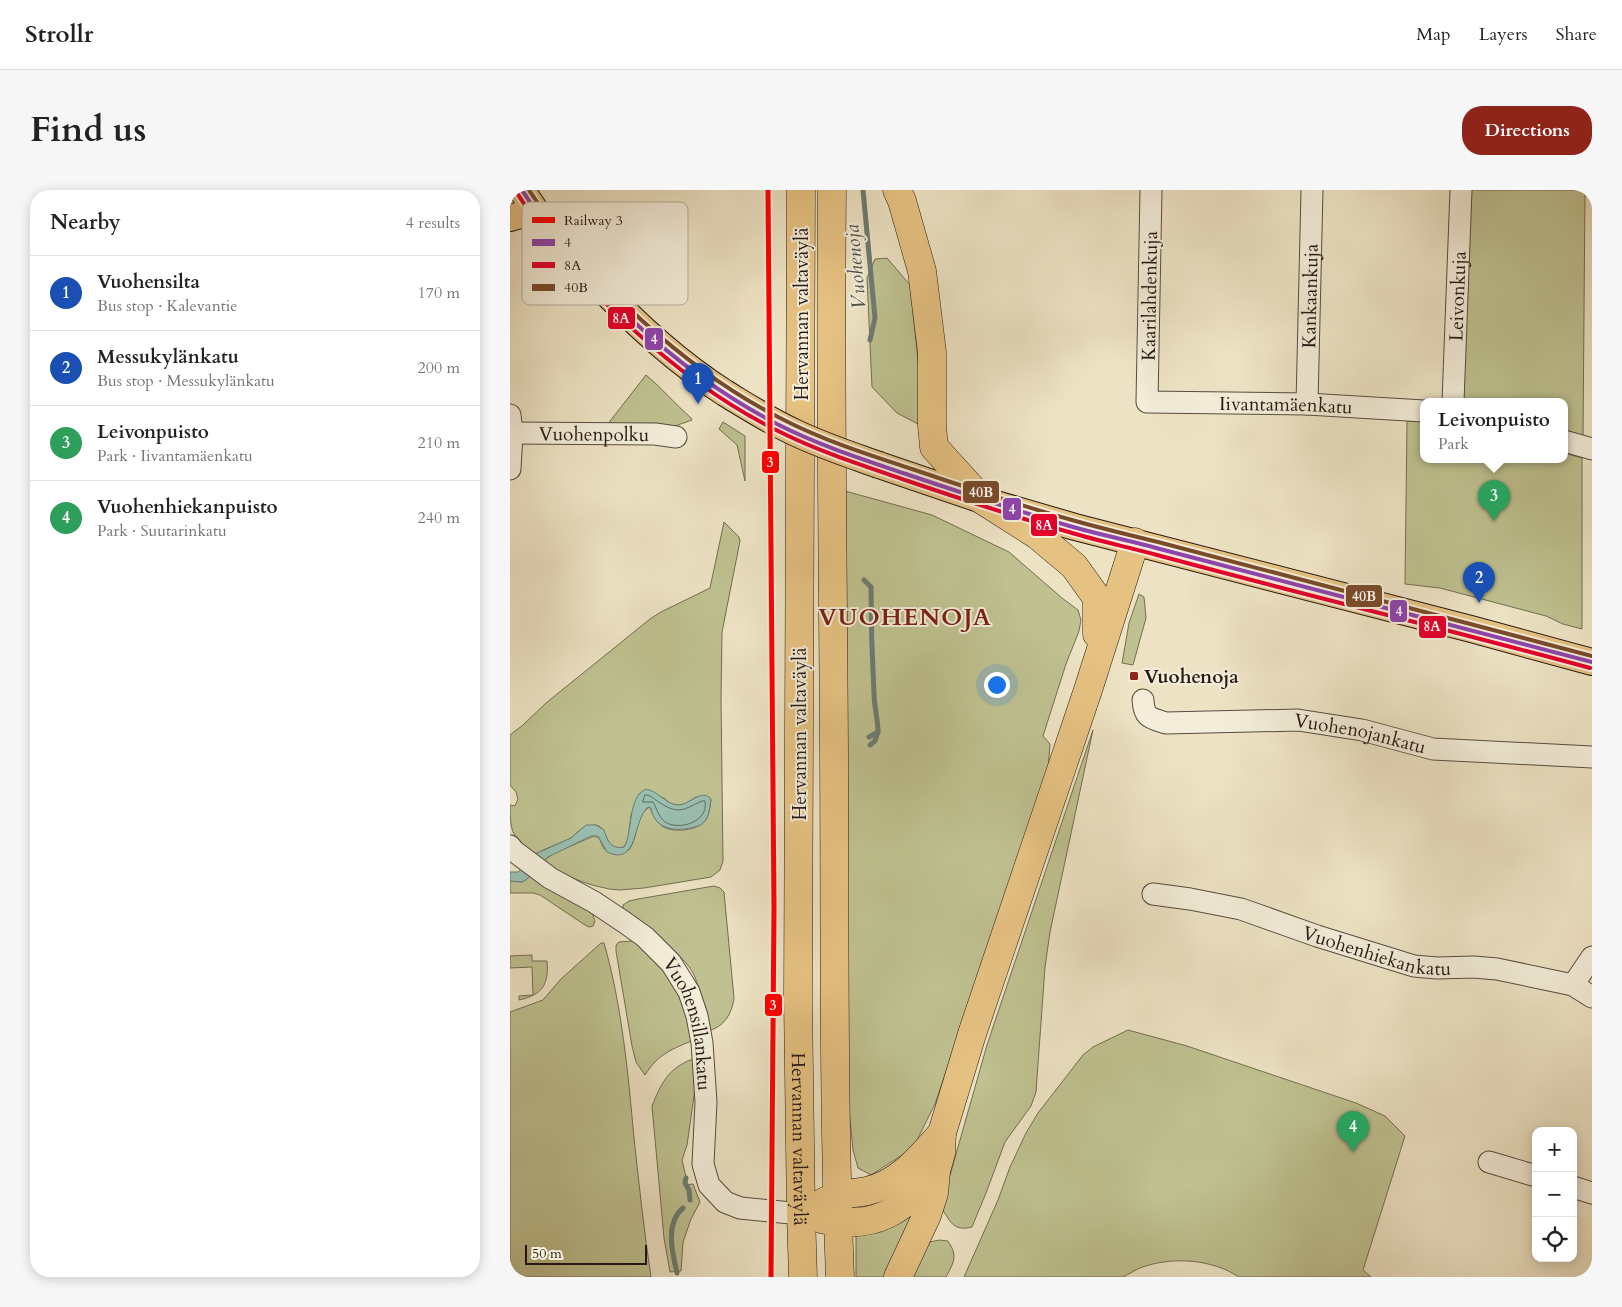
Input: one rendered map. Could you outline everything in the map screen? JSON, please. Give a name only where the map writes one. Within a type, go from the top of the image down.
[{"type":"highway","name":"Hervannan valtaväylä","points":[[801,190],[798,992],[801,1214],[804,1277]]},
{"type":"highway","name":"Hervannan valtaväylä","points":[[832,190],[835,1001],[840,1277]]},
{"type":"highway","points":[[897,190],[922,270],[932,352],[932,426],[934,447],[982,500],[1037,535],[1059,552],[1089,584],[1097,598],[1097,663]]},
{"type":"highway","points":[[898,1277],[927,1215],[934,1193],[936,1171],[941,1153],[942,1133],[972,1034],[1097,663],[1135,542]]},
{"type":"highway","points":[[801,1214],[838,1195],[867,1191],[900,1177],[912,1167],[942,1133]]},
{"type":"highway","points":[[801,1214],[838,1223],[863,1222],[881,1217],[902,1206],[919,1192],[936,1171]]},
{"type":"main road","points":[[510,218],[522,207]]},
{"type":"main road","points":[[617,305],[660,345],[709,383],[760,414],[796,433],[837,451],[982,500],[1075,527],[1592,662]]},
{"type":"street","name":"Kaarilahdenkuja","points":[[1147,402],[1151,190]]},
{"type":"street","name":"Kankaankuja","points":[[1307,404],[1312,190]]},
{"type":"street","name":"Leivonkuja","points":[[1453,398],[1461,190]]},
{"type":"street","name":"Iivantamäenkatu","points":[[1147,402],[1307,404],[1420,411]]},
{"type":"street","name":"Vuohenpolku","points":[[511,424],[676,437]]},
{"type":"street","points":[[510,469],[511,424]]},
{"type":"street","points":[[1568,442],[1592,449]]},
{"type":"street","name":"Vuohenojankatu","points":[[1144,700],[1144,710],[1150,718],[1166,723],[1298,720],[1362,730],[1433,749],[1592,757]]},
{"type":"street","name":"Vuohensillankatu","points":[[512,849],[550,878],[594,902],[645,937],[671,963],[688,992],[697,1016],[704,1054],[706,1102],[703,1164],[709,1184],[725,1202],[740,1208],[801,1214]]},
{"type":"street","name":"Vuohenhiekankatu","points":[[1153,894],[1241,909],[1318,936],[1414,966],[1497,969],[1573,985]]},
{"type":"street","points":[[1592,957],[1573,985],[1592,997]]},
{"type":"street","points":[[1489,1162],[1532,1175]]},
{"type":"street","points":[[1577,1189],[1592,1193]]},
{"type":"green space","points":[[1469,190],[1585,190],[1583,438],[1568,434],[1568,398],[1462,398]]},
{"type":"green space","points":[[887,258],[910,285],[921,389],[918,424],[897,413],[872,387],[867,278],[875,259]]},
{"type":"green space","points":[[646,375],[692,420],[675,426],[607,425]]},
{"type":"green space","points":[[1407,421],[1420,422],[1420,463],[1568,463],[1568,454],[1582,458],[1582,629],[1563,624],[1546,616],[1440,588],[1405,584]]},
{"type":"green space","points":[[723,422],[745,436],[745,481],[737,445],[719,429]]},
{"type":"green space","points":[[845,491],[932,515],[1009,552],[1078,610],[1081,620],[1079,631],[1066,664],[1043,736],[1050,744],[1048,771],[935,1104],[913,1148],[871,1175],[858,1168],[853,1150],[848,1100]]},
{"type":"green space","points":[[724,522],[739,537],[740,541],[722,632],[723,861],[720,870],[711,877],[644,888],[619,890],[592,885],[566,876],[542,862],[554,853],[594,836],[599,838],[604,849],[629,850],[641,816],[649,807],[658,822],[666,828],[683,830],[695,827],[706,820],[711,800],[696,797],[685,804],[678,805],[671,804],[664,798],[639,794],[631,815],[628,840],[624,847],[613,847],[600,827],[594,825],[583,828],[569,839],[533,856],[517,839],[512,829],[510,805],[515,806],[518,799],[516,792],[510,785],[510,735],[546,703],[650,619],[710,588]]},
{"type":"green space","points":[[1139,594],[1144,597],[1146,618],[1133,665],[1122,663],[1129,623]]},
{"type":"green space","points":[[1093,730],[1050,932],[1045,967],[1036,1092],[1031,1106],[1005,1142],[972,1227],[956,1227],[941,1207],[987,1045]]},
{"type":"green space","points":[[530,876],[591,910],[595,921],[593,926],[585,925],[540,895],[533,893],[510,893],[510,881],[522,882]]},
{"type":"green space","points":[[714,886],[724,892],[734,998],[729,1014],[723,1023],[708,1031],[699,989],[689,967],[662,940],[623,910],[623,905],[638,899]]},
{"type":"green space","points":[[632,941],[639,944],[654,958],[683,997],[694,1040],[672,1049],[660,1057],[645,1075],[636,1062],[632,1046],[616,951],[616,945],[619,942]]},
{"type":"green space","points":[[601,943],[604,943],[610,967],[624,1040],[651,1277],[510,1277],[510,1012],[543,1000],[561,979]]},
{"type":"green space","points":[[532,955],[532,961],[547,961],[545,983],[533,995],[532,967],[510,968],[510,956]]},
{"type":"green space","points":[[533,995],[527,998],[519,1000],[519,996]]},
{"type":"green space","points":[[1128,1030],[1187,1046],[1356,1103],[1385,1116],[1405,1136],[1363,1270],[1371,1277],[1239,1277],[1216,1266],[1191,1261],[1178,1261],[1152,1264],[1123,1277],[964,1277],[998,1200],[1010,1167],[1038,1113],[1083,1055],[1093,1047]]},
{"type":"green space","points":[[693,1060],[697,1075],[687,1145],[682,1160],[686,1177],[684,1185],[693,1184],[700,1202],[691,1219],[683,1242],[681,1271],[670,1272],[664,1238],[652,1106],[658,1091],[670,1073]]},
{"type":"green space","points":[[920,1215],[892,1277],[856,1277],[856,1230]]},
{"type":"green space","points":[[948,1241],[954,1255],[953,1263],[946,1277],[910,1277],[930,1242]]},
{"type":"water","points":[[646,789],[655,792],[670,803],[678,805],[687,803],[699,796],[707,796],[711,799],[706,820],[698,826],[671,829],[660,824],[653,815],[651,808],[648,807],[639,822],[630,848],[625,853],[617,855],[607,852],[598,836],[591,836],[548,857],[526,880],[522,882],[510,881],[510,872],[518,872],[535,854],[571,838],[586,825],[596,825],[604,830],[608,841],[613,846],[624,847],[629,834],[633,807],[640,793]]},
{"type":"waterway","name":"Vuohenoja","points":[[863,190],[875,318],[870,340]]},
{"type":"waterway","name":"Vuohenoja","points":[[864,580],[871,587],[873,680],[878,732],[869,737]]},
{"type":"waterway","name":"Vuohenoja","points":[[870,745],[875,741],[878,732]]},
{"type":"waterway","points":[[686,1178],[685,1183],[689,1190],[690,1200]]},
{"type":"waterway","points":[[677,1273],[671,1238],[677,1214],[683,1208]]},
{"type":"rail line","name":"3","points":[[768,190],[774,908],[771,1277]]},
{"type":"transit line","name":"4","points":[[522,190],[530,202]]},
{"type":"transit line","name":"40B","points":[[529,190],[537,202]]},
{"type":"transit line","name":"8A","points":[[517,193],[523,202]]},
{"type":"transit line","name":"8A","points":[[607,305],[667,359],[741,411],[794,439],[842,458],[1008,514],[1080,535],[1590,668]]},
{"type":"transit line","name":"4","points":[[617,305],[669,352],[704,379],[777,424],[824,445],[927,481],[1073,527],[1592,662]]},
{"type":"transit line","name":"40B","points":[[626,305],[642,321],[712,377],[784,420],[815,435],[847,447],[992,496],[1093,526],[1592,656]]},
{"type":"place","name":"Vuohensilta","points":[[698,404]]},
{"type":"place","name":"Leivonpuisto","points":[[1494,521]]},
{"type":"place","name":"Messukylänkatu","points":[[1479,603]]},
{"type":"place","name":"Vuohenoja","points":[[1134,676]]},
{"type":"place","name":"Vuohenhiekanpuisto","points":[[1353,1152]]},
{"type":"district","name":"VUOHENOJA","points":[[905,617]]}]
